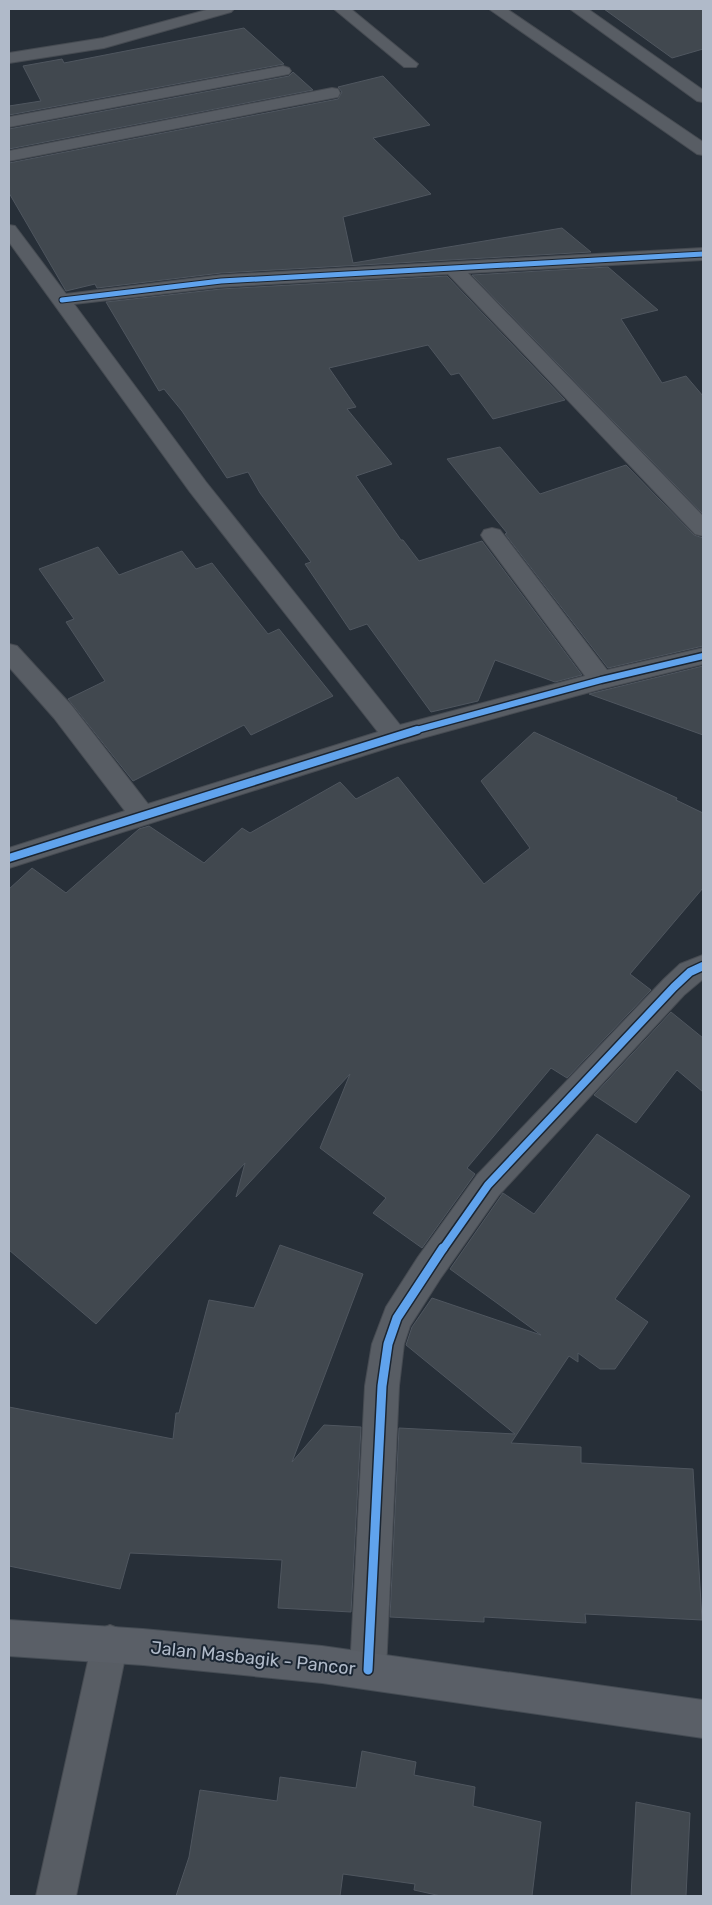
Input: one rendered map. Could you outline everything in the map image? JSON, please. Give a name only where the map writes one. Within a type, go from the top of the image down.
[{"type":"main road","name":"Jalan Masbagik - Pancor","points":[[9,1638],[110,1643],[368,1670],[644,1713],[703,1719]]},
{"type":"street","points":[[9,58],[104,43],[226,9]]},
{"type":"street","points":[[342,9],[410,64]]},
{"type":"street","points":[[496,9],[703,150]]},
{"type":"street","points":[[578,9],[703,98]]},
{"type":"street","points":[[9,122],[283,72]]},
{"type":"street","points":[[9,156],[332,93]]},
{"type":"street","points":[[9,230],[27,266],[62,300],[198,487],[395,736]]},
{"type":"street","points":[[62,300],[221,282],[703,254]]},
{"type":"street","points":[[452,268],[703,529]]},
{"type":"street","points":[[492,535],[601,680]]},
{"type":"street","points":[[9,652],[63,712],[142,815]]},
{"type":"street","points":[[9,858],[395,736],[601,680],[702,658]]},
{"type":"street","points":[[368,1670],[382,1386],[388,1344],[397,1318],[429,1268],[488,1185],[674,987],[690,972],[703,966]]},
{"type":"street","points":[[56,1896],[110,1643]]},
{"type":"building","points":[[604,9],[703,9],[703,49],[672,58]]},
{"type":"building","points":[[244,28],[284,64],[9,115],[9,106],[41,101],[23,66],[62,59],[64,63]]},
{"type":"building","points":[[293,72],[313,90],[9,149],[9,129],[289,76]]},
{"type":"building","points":[[383,76],[430,125],[373,138],[431,194],[343,217],[353,263],[562,228],[591,252],[221,273],[97,288],[95,284],[66,291],[9,193],[9,163],[338,99],[342,92],[338,87]]},
{"type":"building","points":[[608,267],[658,310],[621,319],[662,383],[686,376],[703,396],[703,514],[472,275]]},
{"type":"building","points":[[447,276],[565,400],[493,419],[459,373],[451,375],[428,345],[329,368],[356,407],[347,409],[392,464],[356,476],[401,540],[403,540],[419,561],[482,541],[582,675],[555,682],[495,660],[478,701],[431,712],[367,624],[350,630],[305,564],[311,562],[260,493],[248,472],[227,478],[182,411],[164,389],[159,391],[106,302],[221,289]]},
{"type":"building","points":[[500,447],[540,494],[626,465],[694,535],[703,538],[703,646],[608,668],[505,534],[507,533],[447,459]]},
{"type":"building","points":[[98,547],[119,575],[182,551],[196,569],[212,563],[268,634],[279,629],[333,696],[251,735],[244,725],[133,781],[68,699],[105,681],[66,622],[74,619],[39,569]]},
{"type":"building","points":[[703,666],[703,735],[589,694],[601,691]]},
{"type":"building","points":[[534,732],[677,798],[676,800],[703,813],[703,888],[630,974],[651,990],[567,1078],[551,1068],[467,1168],[475,1174],[422,1248],[373,1213],[386,1198],[320,1148],[350,1074],[236,1197],[245,1163],[96,1324],[9,1250],[9,889],[32,868],[66,893],[139,829],[149,826],[204,863],[242,828],[250,833],[340,782],[356,799],[398,777],[484,884],[530,848],[481,781]]},
{"type":"building","points":[[671,1012],[703,1038],[703,1092],[677,1070],[636,1123],[594,1095]]},
{"type":"building","points":[[597,1134],[690,1196],[615,1299],[648,1322],[615,1369],[600,1369],[578,1353],[578,1362],[569,1356],[511,1443],[581,1447],[581,1463],[693,1469],[702,1620],[585,1614],[586,1623],[484,1617],[484,1622],[390,1617],[399,1428],[515,1434],[406,1345],[412,1327],[432,1298],[541,1335],[450,1269],[503,1193],[534,1214]]},
{"type":"building","points":[[280,1245],[363,1274],[292,1462],[324,1425],[361,1427],[351,1612],[278,1608],[282,1560],[130,1553],[120,1589],[9,1566],[9,1407],[173,1439],[176,1413],[179,1413],[209,1300],[254,1308]]},
{"type":"building","points":[[362,1751],[416,1762],[414,1775],[475,1787],[473,1806],[541,1822],[532,1896],[441,1896],[414,1890],[415,1884],[343,1874],[340,1896],[176,1896],[189,1857],[200,1790],[277,1801],[280,1777],[356,1788]]},
{"type":"building","points":[[636,1802],[690,1813],[686,1896],[631,1896]]},
{"type":"cycle path","points":[[62,300],[221,281],[703,254]]},
{"type":"cycle path","points":[[9,858],[395,736],[601,680],[703,656]]},
{"type":"cycle path","points":[[368,1670],[382,1386],[388,1344],[397,1318],[429,1268],[488,1185],[674,987],[690,972],[703,966]]}]
